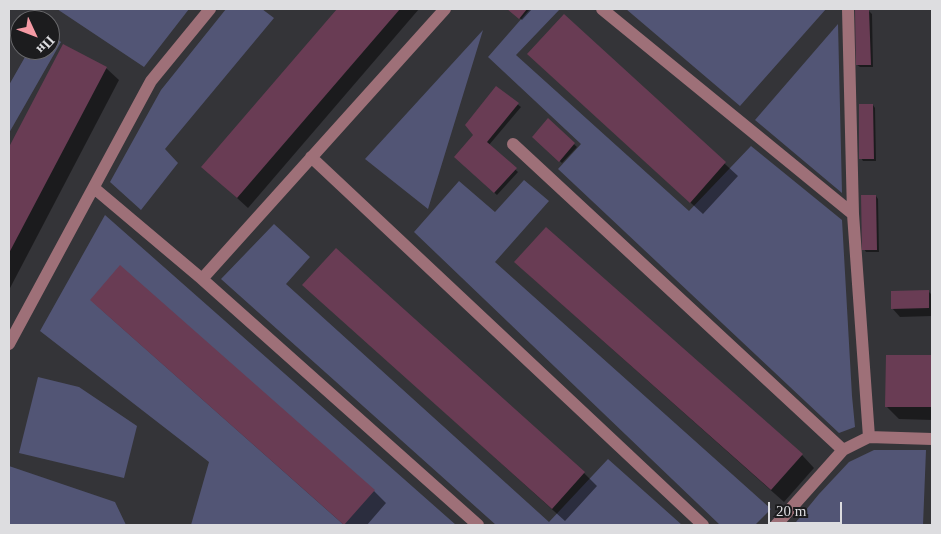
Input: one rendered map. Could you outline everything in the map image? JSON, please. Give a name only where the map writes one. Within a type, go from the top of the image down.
[{"type":"lane","points":[[9,344],[151,81],[210,9]]},
{"type":"lane","points":[[202,279],[445,9]]},
{"type":"lane","points":[[602,9],[853,214]]},
{"type":"lane","points":[[848,9],[853,214],[869,437]]},
{"type":"lane","points":[[513,144],[843,450]]},
{"type":"lane","points":[[311,157],[703,525]]},
{"type":"lane","points":[[94,188],[202,279],[478,525]]},
{"type":"lane","points":[[776,525],[843,450],[869,437],[932,439]]},
{"type":"shaded area","points":[[57,9],[189,9],[144,67]]},
{"type":"shaded area","points":[[226,9],[262,9],[274,18],[165,149],[178,163],[141,210],[110,182],[161,90]]},
{"type":"shaded area","points":[[530,9],[560,9],[516,55],[689,211],[751,146],[842,220],[855,427],[839,433],[558,169],[581,144],[488,57]]},
{"type":"shaded area","points":[[626,9],[826,9],[740,106]]},
{"type":"shaded area","points":[[838,24],[842,193],[755,120]]},
{"type":"shaded area","points":[[483,30],[428,209],[365,159]]},
{"type":"shaded area","points":[[23,60],[51,60],[9,133],[9,85]]},
{"type":"shaded area","points":[[524,180],[549,201],[495,262],[771,509],[755,525],[720,525],[414,232],[459,181],[495,212]]},
{"type":"shaded area","points":[[105,215],[456,525],[191,525],[209,462],[40,331]]},
{"type":"shaded area","points":[[274,224],[310,257],[286,284],[549,522],[608,459],[682,525],[496,525],[221,279]]},
{"type":"shaded area","points":[[38,377],[79,387],[137,426],[124,478],[19,453]]},
{"type":"shaded area","points":[[874,450],[926,450],[923,525],[796,525],[796,522],[819,494],[849,462]]},
{"type":"shaded area","points":[[9,466],[115,502],[126,525],[9,525]]},
{"type":"building","points":[[337,9],[400,9],[237,198],[201,167]]},
{"type":"building","points":[[507,9],[527,9],[519,19]]},
{"type":"building","points":[[855,10],[869,10],[871,65],[856,65]]},
{"type":"building","points":[[564,14],[726,162],[690,203],[527,54]]},
{"type":"building","points":[[63,44],[107,67],[9,253],[9,147],[55,60],[60,60],[60,50]]},
{"type":"building","points":[[496,86],[519,103],[487,142],[517,168],[494,193],[454,157],[473,135],[465,125]]},
{"type":"building","points":[[859,104],[873,104],[874,159],[859,159]]},
{"type":"building","points":[[548,118],[575,143],[559,162],[532,137]]},
{"type":"building","points":[[861,195],[876,195],[877,250],[862,250]]},
{"type":"building","points":[[546,227],[803,454],[771,490],[514,262]]},
{"type":"building","points":[[336,248],[585,472],[552,509],[302,285]]},
{"type":"building","points":[[120,265],[375,490],[344,525],[90,300]]},
{"type":"building","points":[[929,290],[929,308],[891,309],[891,291]]},
{"type":"building","points":[[886,355],[932,355],[932,407],[885,407]]}]
